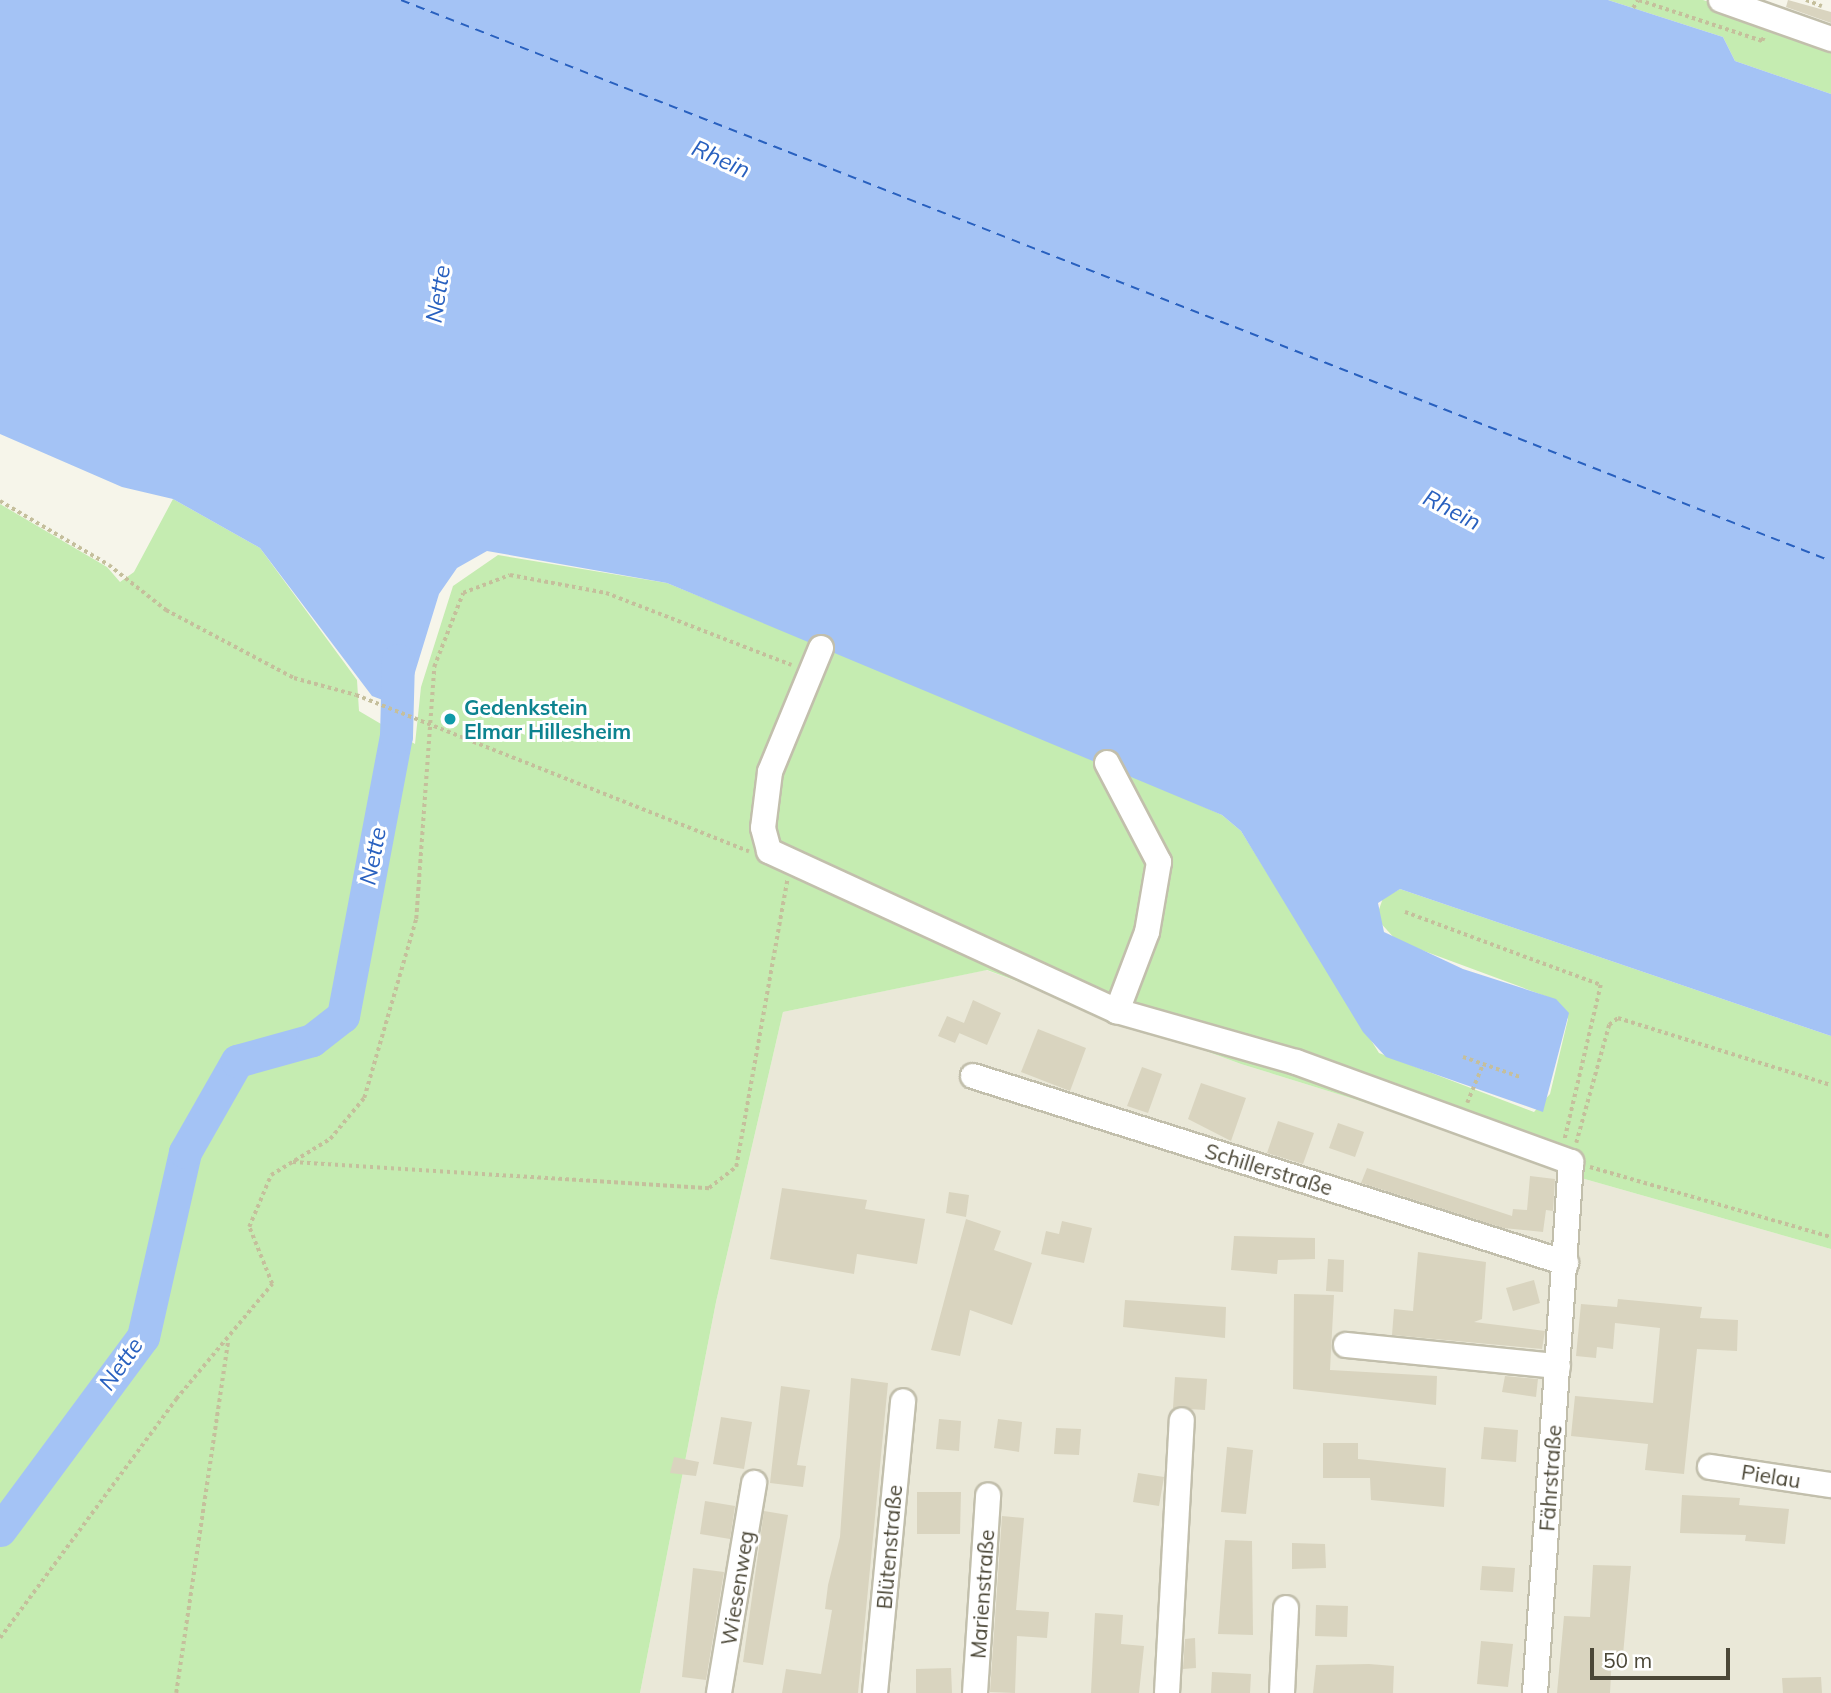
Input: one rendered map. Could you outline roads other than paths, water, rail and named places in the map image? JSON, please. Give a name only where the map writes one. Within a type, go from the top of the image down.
[{"type":"street","points":[[1721,0],[1831,39]]},
{"type":"street","points":[[821,648],[770,772],[763,828],[769,851],[790,865],[1117,1011],[1147,932],[1159,862],[1107,763]]},
{"type":"street","name":"Fährstraße","points":[[1117,1011],[1296,1062],[1565,1160],[1566,1263],[1535,1693]]},
{"type":"street","name":"Schillerstraße","points":[[973,1076],[1566,1263]]},
{"type":"street","points":[[1346,1345],[1558,1366]]},
{"type":"street","name":"Blütenstraße","points":[[875,1693],[903,1401]]},
{"type":"street","points":[[1167,1693],[1182,1420]]},
{"type":"street","name":"Pielau","points":[[1710,1467],[1831,1485]]},
{"type":"street","name":"Wiesenweg","points":[[719,1693],[754,1483]]},
{"type":"street","name":"Marienstraße","points":[[975,1693],[988,1495]]},
{"type":"street","points":[[1282,1693],[1286,1608]]},
{"type":"water","name":"Rhein","points":[[0,0],[1608,0],[1723,37],[1735,61],[1831,94],[1831,1036],[1400,889],[1378,903],[1384,932],[1463,969],[1556,999],[1569,1013],[1543,1112],[1386,1057],[1363,1032],[1241,831],[1222,815],[667,583],[487,551],[457,568],[439,594],[404,708],[372,696],[260,548],[173,499],[122,487],[0,434]]},
{"type":"waterway","name":"Nette","points":[[0,1530],[143,1337],[185,1152],[237,1061],[312,1040],[343,1016],[396,736],[398,660]]},
{"type":"place","name":"Gedenkstein Elmar Hillesheim","points":[[450,719]]}]
